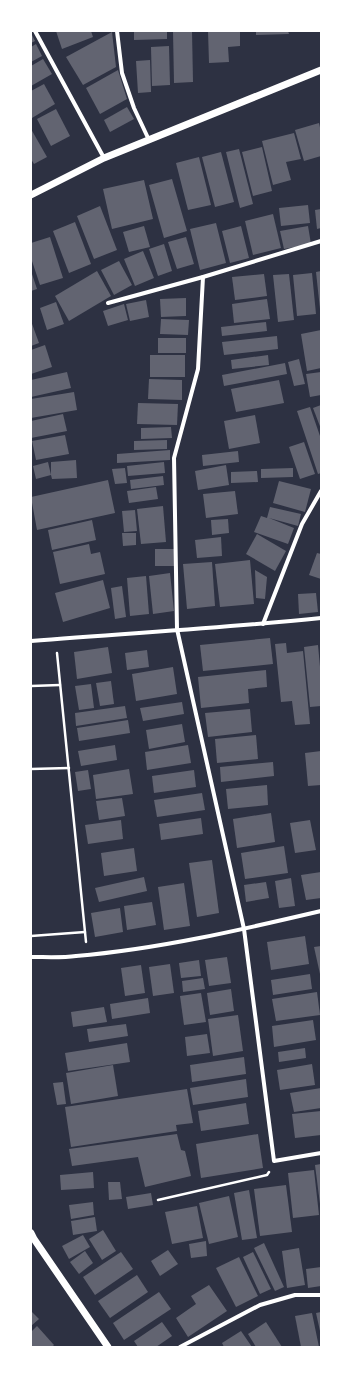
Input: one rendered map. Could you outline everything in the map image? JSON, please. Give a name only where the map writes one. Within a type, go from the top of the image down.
[{"type":"street","points":[[35,31],[104,158]]},
{"type":"street","points":[[117,31],[122,74],[134,108],[149,140]]},
{"type":"street","points":[[31,195],[104,158],[321,70]]},
{"type":"street","points":[[108,303],[203,278],[321,242]]},
{"type":"street","points":[[203,278],[198,369],[174,458],[177,629],[244,929],[274,1161],[321,1153]]},
{"type":"street","points":[[263,624],[302,524],[321,490]]},
{"type":"street","points":[[31,641],[177,629],[263,624],[321,618]]},
{"type":"street","points":[[31,957],[76,956],[127,950],[244,929],[321,912]]},
{"type":"street","points":[[31,1233],[108,1347]]},
{"type":"street","points":[[180,1347],[260,1305],[295,1295],[321,1295]]},
{"type":"path","points":[[55,639],[88,955]]},
{"type":"path","points":[[31,686],[60,685]]},
{"type":"path","points":[[31,769],[69,768]]},
{"type":"path","points":[[31,936],[85,932]]},
{"type":"path","points":[[158,1200],[267,1175],[274,1161]]},
{"type":"building","points":[[56,31],[91,31],[93,37],[62,49]]},
{"type":"building","points":[[134,31],[167,31],[167,39],[134,40]]},
{"type":"building","points":[[173,31],[192,31],[193,82],[174,83]]},
{"type":"building","points":[[208,31],[240,31],[240,46],[228,47],[229,62],[209,63]]},
{"type":"building","points":[[256,31],[288,31],[289,34],[256,35]]},
{"type":"building","points":[[112,32],[116,67],[83,85],[66,57]]},
{"type":"building","points":[[31,33],[35,41],[31,43]]},
{"type":"building","points":[[36,44],[42,56],[31,62],[31,47]]},
{"type":"building","points":[[169,46],[170,85],[152,86],[151,47]]},
{"type":"building","points":[[43,59],[52,74],[31,86],[31,66]]},
{"type":"building","points":[[150,60],[151,92],[138,93],[136,61]]},
{"type":"building","points":[[118,70],[127,99],[100,114],[86,88]]},
{"type":"building","points":[[44,84],[55,104],[32,118],[31,91]]},
{"type":"building","points":[[127,107],[134,119],[110,132],[104,120]]},
{"type":"building","points":[[56,109],[70,136],[51,146],[37,119]]},
{"type":"building","points":[[319,123],[321,132],[321,156],[304,161],[295,130]]},
{"type":"building","points":[[31,129],[47,157],[34,164],[31,159]]},
{"type":"building","points":[[294,133],[301,159],[286,162],[291,180],[273,185],[262,141]]},
{"type":"building","points":[[262,147],[272,191],[253,196],[242,152]]},
{"type":"building","points":[[239,149],[253,204],[240,208],[226,152]]},
{"type":"building","points":[[221,152],[234,202],[215,207],[202,157]]},
{"type":"building","points":[[199,157],[211,205],[188,210],[176,163]]},
{"type":"building","points":[[172,179],[187,231],[164,238],[149,185]]},
{"type":"building","points":[[144,180],[153,219],[112,229],[103,189]]},
{"type":"building","points":[[308,205],[310,223],[281,226],[279,208]]},
{"type":"building","points":[[100,206],[117,250],[94,259],[77,216]]},
{"type":"building","points":[[321,209],[321,228],[317,229],[315,210]]},
{"type":"building","points":[[273,214],[281,248],[253,255],[245,221]]},
{"type":"building","points":[[75,222],[91,264],[69,273],[53,231]]},
{"type":"building","points":[[216,223],[226,263],[200,270],[190,229]]},
{"type":"building","points":[[144,226],[150,247],[129,252],[123,232]]},
{"type":"building","points":[[241,226],[249,258],[230,263],[222,231]]},
{"type":"building","points":[[308,226],[311,244],[284,249],[280,231]]},
{"type":"building","points":[[50,237],[63,278],[40,285],[31,258],[31,243]]},
{"type":"building","points":[[186,237],[194,264],[177,269],[168,242]]},
{"type":"building","points":[[164,244],[172,271],[158,276],[149,249]]},
{"type":"building","points":[[143,251],[154,278],[135,286],[124,259]]},
{"type":"building","points":[[119,261],[132,285],[114,295],[101,270]]},
{"type":"building","points":[[31,271],[37,289],[31,291]]},
{"type":"building","points":[[97,271],[111,296],[69,321],[55,296]]},
{"type":"building","points":[[321,271],[321,309],[320,309],[316,272]]},
{"type":"building","points":[[312,273],[316,314],[297,316],[293,275]]},
{"type":"building","points":[[264,274],[267,296],[235,300],[232,277]]},
{"type":"building","points":[[289,274],[294,320],[278,322],[273,275]]},
{"type":"building","points":[[186,298],[186,316],[161,317],[160,299]]},
{"type":"building","points":[[267,299],[270,319],[234,323],[232,304]]},
{"type":"building","points":[[146,300],[149,317],[130,321],[126,304]]},
{"type":"building","points":[[56,302],[64,324],[47,330],[40,308]]},
{"type":"building","points":[[124,304],[128,320],[108,326],[103,311]]},
{"type":"building","points":[[161,319],[189,320],[188,335],[160,334]]},
{"type":"building","points":[[31,321],[39,343],[31,346]]},
{"type":"building","points":[[266,322],[267,331],[222,336],[221,327]]},
{"type":"building","points":[[321,330],[321,368],[307,371],[301,334]]},
{"type":"building","points":[[277,336],[278,349],[224,355],[222,342]]},
{"type":"building","points":[[158,338],[186,338],[186,353],[158,353]]},
{"type":"building","points":[[45,345],[52,367],[31,374],[31,350]]},
{"type":"building","points":[[150,355],[185,355],[185,377],[150,377]]},
{"type":"building","points":[[268,355],[269,365],[232,369],[231,360]]},
{"type":"building","points":[[299,359],[305,384],[294,386],[288,362]]},
{"type":"building","points":[[285,363],[287,374],[224,386],[222,375]]},
{"type":"building","points":[[67,372],[71,388],[31,397],[31,380]]},
{"type":"building","points":[[321,372],[321,395],[310,397],[306,374]]},
{"type":"building","points":[[149,379],[182,380],[182,400],[148,399]]},
{"type":"building","points":[[279,380],[284,403],[236,412],[231,389]]},
{"type":"building","points":[[74,392],[77,410],[31,418],[31,399]]},
{"type":"building","points":[[138,403],[178,404],[177,425],[137,424]]},
{"type":"building","points":[[321,405],[321,429],[313,408]]},
{"type":"building","points":[[310,407],[321,439],[321,473],[318,474],[297,411]]},
{"type":"building","points":[[63,414],[67,431],[31,438],[31,421]]},
{"type":"building","points":[[255,415],[260,443],[229,449],[224,421]]},
{"type":"building","points":[[171,427],[172,438],[141,439],[141,428]]},
{"type":"building","points":[[65,435],[69,454],[36,460],[32,441]]},
{"type":"building","points":[[167,440],[167,449],[134,450],[134,441]]},
{"type":"building","points":[[304,442],[315,474],[300,479],[289,447]]},
{"type":"building","points":[[170,450],[170,460],[117,463],[117,454]]},
{"type":"building","points":[[238,451],[239,462],[203,466],[202,455]]},
{"type":"building","points":[[76,460],[77,478],[52,479],[51,462]]},
{"type":"building","points":[[48,462],[51,475],[36,479],[33,466]]},
{"type":"building","points":[[164,462],[165,473],[128,476],[127,466]]},
{"type":"building","points":[[226,465],[229,485],[198,490],[195,471]]},
{"type":"building","points":[[125,468],[127,483],[115,484],[112,469]]},
{"type":"building","points":[[293,468],[293,477],[261,478],[261,469]]},
{"type":"building","points":[[257,471],[258,482],[231,483],[231,472]]},
{"type":"building","points":[[163,476],[164,485],[131,489],[130,480]]},
{"type":"building","points":[[108,480],[115,513],[37,530],[31,497]]},
{"type":"building","points":[[279,481],[311,489],[305,512],[273,503]]},
{"type":"building","points":[[156,487],[158,499],[129,503],[127,491]]},
{"type":"building","points":[[235,491],[238,514],[206,518],[203,494]]},
{"type":"building","points":[[163,506],[166,542],[141,544],[137,509]]},
{"type":"building","points":[[270,507],[301,514],[298,526],[269,518],[294,528],[288,544],[254,532],[261,516],[267,518]]},
{"type":"building","points":[[135,510],[137,531],[124,532],[122,511]]},
{"type":"building","points":[[228,519],[229,533],[212,535],[211,520]]},
{"type":"building","points":[[92,520],[96,540],[52,550],[48,530]]},
{"type":"building","points":[[122,533],[136,533],[136,545],[123,546]]},
{"type":"building","points":[[257,534],[286,551],[275,571],[246,554]]},
{"type":"building","points":[[221,537],[222,556],[197,558],[195,540]]},
{"type":"building","points":[[89,544],[91,554],[100,552],[105,574],[60,584],[53,552]]},
{"type":"building","points":[[155,549],[174,549],[174,566],[155,566]]},
{"type":"building","points":[[317,553],[321,554],[321,579],[309,575]]},
{"type":"building","points":[[250,560],[254,604],[220,607],[215,564]]},
{"type":"building","points":[[212,562],[215,606],[187,609],[183,564]]},
{"type":"building","points":[[255,570],[267,577],[265,599],[256,598]]},
{"type":"building","points":[[170,573],[174,611],[153,614],[149,576]]},
{"type":"building","points":[[146,576],[149,614],[130,616],[127,578]]},
{"type":"building","points":[[103,580],[110,608],[63,622],[55,593]]},
{"type":"building","points":[[122,586],[126,617],[115,619],[111,588]]},
{"type":"building","points":[[316,593],[318,612],[299,614],[298,594]]},
{"type":"building","points":[[270,638],[273,664],[203,671],[200,645]]},
{"type":"building","points":[[286,643],[287,653],[303,651],[310,724],[295,725],[292,701],[281,702],[275,644]]},
{"type":"building","points":[[318,645],[321,678],[321,706],[310,707],[304,647]]},
{"type":"building","points":[[108,647],[112,673],[77,679],[74,652]]},
{"type":"building","points":[[147,650],[149,667],[127,670],[125,653]]},
{"type":"building","points":[[173,667],[177,694],[136,701],[132,674]]},
{"type":"building","points":[[266,670],[267,687],[248,689],[249,703],[201,708],[198,677]]},
{"type":"building","points":[[111,681],[114,704],[100,706],[96,683]]},
{"type":"building","points":[[91,684],[94,708],[79,710],[75,686]]},
{"type":"building","points":[[182,702],[184,714],[143,721],[140,708]]},
{"type":"building","points":[[125,706],[127,718],[76,726],[75,713]]},
{"type":"building","points":[[250,709],[252,732],[208,737],[205,713]]},
{"type":"building","points":[[128,720],[130,733],[79,741],[77,728]]},
{"type":"building","points":[[182,724],[185,742],[149,749],[146,730]]},
{"type":"building","points":[[256,735],[258,759],[217,763],[215,739]]},
{"type":"building","points":[[115,745],[117,760],[81,766],[78,751]]},
{"type":"building","points":[[188,745],[191,763],[147,770],[145,752]]},
{"type":"building","points":[[321,751],[321,785],[308,786],[305,753]]},
{"type":"building","points":[[273,762],[274,776],[221,782],[220,767]]},
{"type":"building","points":[[129,769],[133,794],[96,799],[93,775]]},
{"type":"building","points":[[88,770],[91,789],[78,791],[75,772]]},
{"type":"building","points":[[194,770],[196,787],[154,793],[152,776]]},
{"type":"building","points":[[267,785],[268,805],[228,809],[226,789]]},
{"type":"building","points":[[202,793],[205,810],[157,817],[154,800]]},
{"type":"building","points":[[122,798],[125,816],[99,820],[96,801]]},
{"type":"building","points":[[271,813],[275,842],[237,848],[233,819]]},
{"type":"building","points":[[201,818],[203,834],[161,840],[159,824]]},
{"type":"building","points":[[121,820],[123,839],[88,844],[85,825]]},
{"type":"building","points":[[310,820],[316,850],[295,853],[290,823]]},
{"type":"building","points":[[284,846],[288,873],[245,879],[241,853]]},
{"type":"building","points":[[134,848],[137,871],[104,876],[101,853]]},
{"type":"building","points":[[212,860],[219,913],[197,917],[189,863]]},
{"type":"building","points":[[321,872],[321,898],[306,900],[301,875]]},
{"type":"building","points":[[144,877],[147,891],[99,902],[95,888]]},
{"type":"building","points":[[291,878],[295,906],[279,908],[275,881]]},
{"type":"building","points":[[266,882],[269,898],[246,902],[244,885]]},
{"type":"building","points":[[184,883],[190,926],[164,930],[158,887]]},
{"type":"building","points":[[152,902],[156,925],[127,930],[124,906]]},
{"type":"building","points":[[120,908],[123,932],[95,937],[91,913]]},
{"type":"building","points":[[305,936],[309,964],[271,970],[267,942]]},
{"type":"building","points":[[321,946],[321,974],[320,974],[314,947]]},
{"type":"building","points":[[227,957],[231,983],[209,986],[205,960]]},
{"type":"building","points":[[199,960],[201,976],[181,978],[179,963]]},
{"type":"building","points":[[170,964],[174,993],[153,996],[149,967]]},
{"type":"building","points":[[141,965],[145,993],[125,996],[121,968]]},
{"type":"building","points":[[310,974],[312,989],[273,995],[271,980]]},
{"type":"building","points":[[203,978],[205,989],[183,992],[182,981]]},
{"type":"building","points":[[231,989],[234,1011],[210,1015],[207,993]]},
{"type":"building","points":[[317,992],[320,1015],[276,1021],[272,999]]},
{"type":"building","points":[[201,993],[206,1022],[184,1025],[180,996]]},
{"type":"building","points":[[148,998],[150,1013],[112,1019],[110,1004]]},
{"type":"building","points":[[104,1007],[107,1022],[73,1027],[71,1012]]},
{"type":"building","points":[[238,1015],[243,1051],[213,1056],[208,1019]]},
{"type":"building","points":[[313,1020],[316,1040],[274,1047],[272,1026]]},
{"type":"building","points":[[126,1024],[128,1036],[89,1042],[87,1029]]},
{"type":"building","points":[[207,1034],[210,1053],[187,1056],[185,1037]]},
{"type":"building","points":[[127,1043],[130,1062],[68,1071],[65,1053]]},
{"type":"building","points":[[305,1048],[306,1058],[279,1062],[278,1052]]},
{"type":"building","points":[[244,1057],[246,1074],[192,1082],[190,1065]]},
{"type":"building","points":[[312,1064],[315,1085],[280,1090],[277,1070]]},
{"type":"building","points":[[113,1065],[118,1096],[71,1104],[66,1073]]},
{"type":"building","points":[[246,1079],[248,1097],[193,1105],[190,1088]]},
{"type":"building","points":[[63,1082],[66,1104],[57,1105],[53,1083]]},
{"type":"building","points":[[321,1088],[321,1108],[294,1112],[290,1093]]},
{"type":"building","points":[[187,1089],[193,1123],[176,1125],[177,1131],[71,1147],[65,1107]]},
{"type":"building","points":[[246,1103],[249,1124],[201,1131],[198,1111]]},
{"type":"building","points":[[321,1111],[321,1135],[295,1138],[292,1114]]},
{"type":"building","points":[[177,1134],[181,1150],[185,1151],[191,1176],[145,1187],[138,1157],[72,1166],[69,1149]]},
{"type":"building","points":[[258,1134],[263,1168],[201,1178],[196,1144]]},
{"type":"building","points":[[321,1164],[321,1204],[320,1204],[315,1165]]},
{"type":"building","points":[[314,1170],[319,1215],[293,1218],[288,1173]]},
{"type":"building","points":[[93,1172],[94,1188],[61,1190],[60,1175]]},
{"type":"building","points":[[108,1182],[120,1182],[122,1199],[109,1200]]},
{"type":"building","points":[[286,1185],[292,1232],[260,1236],[254,1189]]},
{"type":"building","points":[[249,1190],[257,1238],[242,1240],[234,1193]]},
{"type":"building","points":[[151,1193],[153,1205],[128,1209],[126,1197]]},
{"type":"building","points":[[229,1196],[238,1237],[209,1244],[199,1203]]},
{"type":"building","points":[[93,1202],[94,1215],[71,1219],[69,1205]]},
{"type":"building","points":[[197,1206],[203,1238],[172,1244],[165,1212]]},
{"type":"building","points":[[95,1217],[97,1231],[73,1235],[71,1221]]},
{"type":"building","points":[[103,1230],[116,1251],[102,1260],[89,1239]]},
{"type":"building","points":[[83,1235],[90,1247],[69,1259],[62,1246]]},
{"type":"building","points":[[206,1241],[207,1256],[191,1258],[189,1244]]},
{"type":"building","points":[[264,1243],[284,1287],[275,1291],[254,1248]]},
{"type":"building","points":[[299,1248],[305,1285],[287,1288],[282,1251]]},
{"type":"building","points":[[168,1250],[178,1264],[160,1276],[151,1261]]},
{"type":"building","points":[[85,1251],[93,1263],[79,1274],[70,1262]]},
{"type":"building","points":[[121,1252],[133,1269],[95,1295],[83,1277]]},
{"type":"building","points":[[253,1252],[271,1289],[260,1294],[243,1257]]},
{"type":"building","points":[[239,1257],[258,1296],[236,1307],[216,1268]]},
{"type":"building","points":[[321,1267],[321,1286],[308,1288],[306,1269]]},
{"type":"building","points":[[137,1275],[148,1292],[110,1318],[98,1301]]},
{"type":"building","points":[[209,1285],[227,1311],[188,1337],[176,1318],[196,1304],[191,1296]]},
{"type":"building","points":[[159,1292],[171,1309],[124,1340],[113,1323]]},
{"type":"building","points":[[31,1311],[39,1319],[31,1326]]},
{"type":"building","points":[[321,1312],[321,1331],[320,1331],[316,1313]]},
{"type":"building","points":[[312,1313],[319,1347],[301,1347],[295,1316]]},
{"type":"building","points":[[162,1322],[172,1336],[156,1347],[138,1347],[134,1341]]},
{"type":"building","points":[[266,1322],[282,1347],[256,1347],[248,1334]]},
{"type":"building","points":[[37,1326],[54,1345],[52,1347],[31,1347],[31,1332]]},
{"type":"building","points":[[241,1331],[252,1347],[224,1347],[222,1343]]}]
